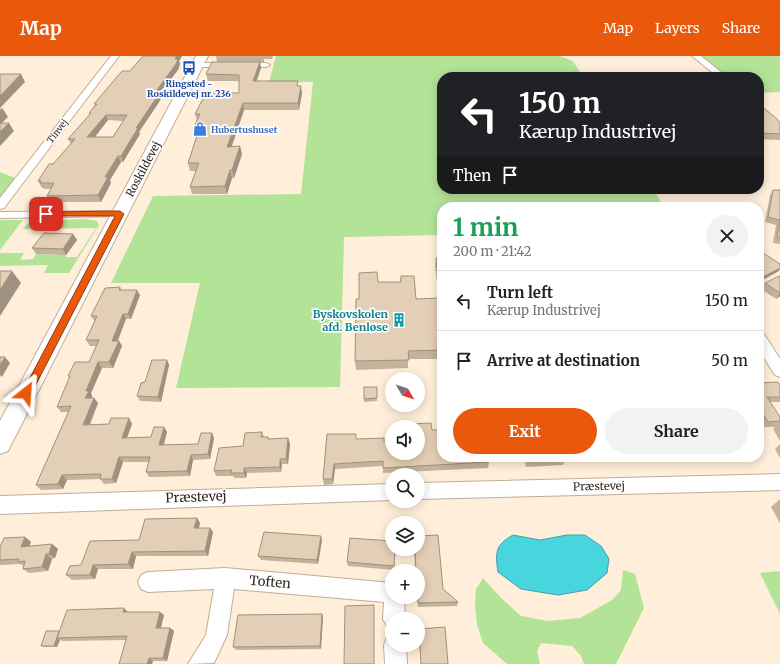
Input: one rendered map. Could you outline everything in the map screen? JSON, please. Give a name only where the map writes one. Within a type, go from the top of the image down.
[{"type":"street","name":"Tinvej","points":[[0,206],[115,56]]},
{"type":"street","points":[[696,56],[716,72]]},
{"type":"street","name":"Roskildevej","points":[[0,444],[200,61],[266,65]]},
{"type":"street","points":[[0,215],[120,214]]},
{"type":"street","points":[[764,346],[780,371]]},
{"type":"street","name":"Præstevej","points":[[425,491],[780,482]]},
{"type":"street","name":"Præstevej","points":[[0,505],[385,492]]},
{"type":"street","points":[[199,664],[205,658],[217,638],[225,578]]},
{"type":"street","name":"Toften","points":[[148,582],[225,578],[385,592]]},
{"type":"street","points":[[395,652],[396,664]]},
{"type":"green space","points":[[276,56],[560,56],[573,61],[580,72],[437,72],[437,194],[656,194],[661,202],[437,202],[437,235],[344,237],[340,387],[176,388],[200,283],[111,283],[153,196],[301,194],[313,82],[269,82]]},
{"type":"green space","points":[[701,56],[780,56],[780,92],[764,93],[764,72],[721,72]]},
{"type":"green space","points":[[0,172],[15,178],[0,198]]},
{"type":"green space","points":[[84,219],[97,221],[99,225],[69,273],[44,273],[48,265],[0,266],[0,253],[24,253],[20,260],[33,259],[36,254],[77,257],[96,228],[23,229],[30,221]]},
{"type":"green space","points":[[0,220],[23,220],[0,250]]},
{"type":"green space","points":[[623,570],[635,574],[644,608],[616,664],[584,664],[581,656],[572,646],[541,643],[537,651],[540,664],[507,664],[483,643],[477,625],[475,604],[476,589],[483,578],[500,597],[521,616],[548,621],[580,618],[612,600],[621,590]]},
{"type":"green space","points":[[780,571],[780,614],[760,573]]},
{"type":"water","points":[[513,535],[540,540],[567,535],[585,535],[601,546],[609,559],[607,573],[587,590],[558,595],[521,589],[498,572],[498,550],[503,542]]},
{"type":"building","points":[[143,56],[177,56],[175,59],[178,59],[154,94],[159,94],[136,128],[138,128],[121,156],[118,156],[105,177],[108,177],[98,195],[47,196],[54,183],[40,183],[41,181],[38,181],[49,164],[53,164],[75,139],[68,139],[91,113],[89,113],[97,104],[94,104],[122,71],[130,71]],"holes":[[[106,115],[127,115],[113,137],[87,137]]]},
{"type":"building","points":[[212,62],[260,62],[253,81],[298,81],[297,86],[301,86],[298,103],[243,103],[227,147],[240,146],[225,186],[190,187],[199,163],[188,163],[200,127],[194,127],[200,114],[195,114],[206,93],[239,93],[239,75],[206,74]]},
{"type":"building","points":[[0,74],[21,74],[0,96]]},
{"type":"building","points":[[764,108],[780,123],[780,134],[764,133]]},
{"type":"building","points":[[0,123],[9,123],[0,132]]},
{"type":"building","points":[[773,190],[780,190],[780,220],[768,217]]},
{"type":"building","points":[[780,220],[780,238],[777,237]]},
{"type":"building","points":[[44,233],[73,234],[63,249],[32,248]]},
{"type":"building","points":[[764,254],[780,264],[780,268],[764,276]]},
{"type":"building","points":[[0,271],[12,271],[0,290]]},
{"type":"building","name":"Byskovskolen afd. Benløse","points":[[377,272],[378,282],[401,282],[401,276],[414,276],[416,299],[437,298],[437,350],[408,351],[409,360],[355,361],[356,299],[359,299],[359,273]]},
{"type":"building","points":[[779,276],[780,277],[780,293],[765,283]]},
{"type":"building","points":[[120,287],[119,290],[137,290],[128,314],[123,314],[112,341],[119,341],[109,362],[98,362],[86,391],[89,391],[85,398],[94,398],[83,425],[109,424],[111,418],[129,418],[122,438],[151,437],[154,427],[164,427],[159,445],[198,444],[201,433],[212,433],[208,454],[191,455],[187,471],[146,472],[150,457],[119,457],[112,479],[100,479],[101,474],[62,475],[58,484],[36,485],[71,406],[57,407],[70,376],[68,376],[75,362],[89,362],[99,340],[86,340],[97,316],[91,316],[105,288]]},
{"type":"building","points":[[0,357],[5,357],[0,365]]},
{"type":"building","points":[[152,360],[167,360],[158,397],[137,396],[141,383],[145,382]]},
{"type":"building","points":[[778,382],[780,385],[780,397],[767,397],[780,417],[780,421],[768,422],[764,415],[764,383]]},
{"type":"building","points":[[364,387],[377,387],[377,398],[364,399]]},
{"type":"building","points":[[425,423],[431,423],[432,430],[437,430],[437,462],[489,462],[383,468],[383,461],[334,464],[332,479],[323,479],[327,434],[356,434],[356,439],[384,438],[385,460],[425,460]]},
{"type":"building","points":[[262,432],[261,437],[268,437],[268,439],[288,438],[286,459],[280,459],[280,467],[244,468],[244,473],[231,473],[232,470],[214,471],[219,448],[243,446],[245,433]]},
{"type":"building","points":[[197,518],[194,528],[210,528],[205,551],[132,552],[128,564],[93,565],[90,575],[66,575],[70,566],[81,565],[90,541],[139,540],[145,519]]},
{"type":"building","points":[[264,532],[321,536],[317,560],[258,556]]},
{"type":"building","points":[[438,535],[443,589],[458,602],[425,603],[425,564],[416,564],[415,556],[425,556],[425,536]]},
{"type":"building","points":[[25,537],[21,547],[52,544],[49,554],[46,554],[42,567],[23,569],[25,561],[18,562],[19,559],[0,560],[0,547],[4,538]]},
{"type":"building","points":[[350,538],[385,540],[385,556],[395,556],[394,564],[385,564],[385,565],[347,562]]},
{"type":"building","points":[[374,605],[374,664],[344,664],[345,606]]},
{"type":"building","points":[[124,608],[123,612],[160,612],[156,628],[170,628],[163,658],[149,658],[147,664],[119,664],[127,636],[57,638],[67,610]]},
{"type":"building","points":[[322,614],[320,646],[233,647],[238,615]]},
{"type":"building","points":[[445,627],[448,664],[421,664],[420,652],[425,652],[425,629]]},
{"type":"building","points":[[46,631],[59,631],[54,646],[41,646]]},
{"type":"place","name":"Ringsted - Roskildevej nr. 236","points":[[189,68]]},
{"type":"place","name":"Hubertushuset","points":[[200,129]]},
{"type":"place","name":"Byskovskolen afd. Benløse","points":[[399,320]]},
{"type":"route","points":[[26,393],[120,214],[46,214]]}]
